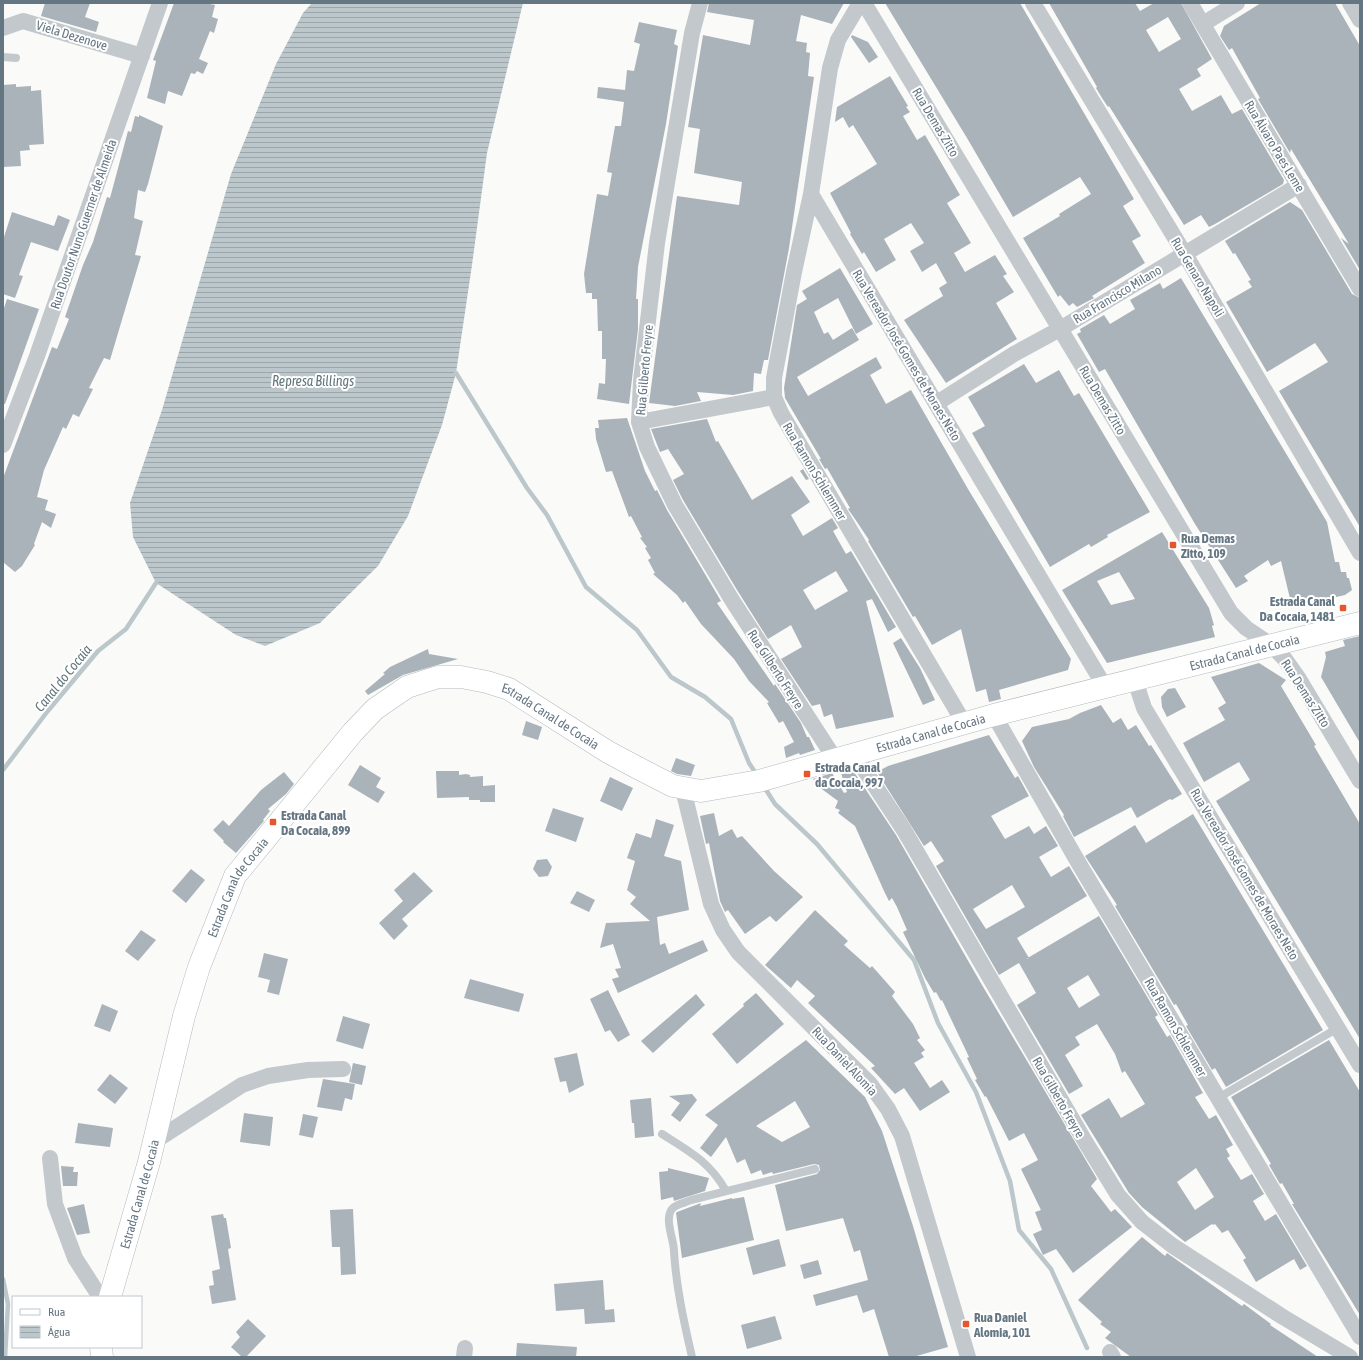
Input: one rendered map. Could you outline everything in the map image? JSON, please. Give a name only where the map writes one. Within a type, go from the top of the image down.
[{"type":"main road","name":"Estrada Canal de Cocaia","points":[[110,1296],[155,1141],[178,1038],[193,985],[227,892],[238,871],[353,732],[375,709],[407,687],[438,677],[461,677],[487,682],[509,689],[608,752],[673,786],[701,791],[723,788],[796,771],[994,715],[1271,644],[1360,623]]},
{"type":"street","name":"Rua Doutor Nuno Guerner de Almeida","points":[[3,445],[42,341],[160,3]]},
{"type":"street","name":"Rua Gilberto Freyre","points":[[700,3],[692,33],[657,243],[641,381],[639,422],[647,447],[675,505],[732,600],[844,757],[904,830],[1086,1143],[1121,1199],[1142,1222],[1173,1246],[1289,1321],[1350,1357]]},
{"type":"street","points":[[811,194],[830,68],[836,45],[860,3]]},
{"type":"street","name":"Rua Demas Zitto","points":[[864,3],[1231,613],[1246,628],[1271,644],[1300,679],[1360,781]]},
{"type":"street","name":"Rua Genaro Napoli","points":[[1033,3],[1184,253],[1360,553]]},
{"type":"street","name":"Rua Álvaro Paes Leme","points":[[1190,3],[1360,289]]},
{"type":"street","points":[[1203,24],[1237,3]]},
{"type":"street","points":[[1350,3],[1360,20]]},
{"type":"street","name":"Viela Dezenove","points":[[3,28],[22,20],[142,56]]},
{"type":"street","name":"Rua Francisco Milano","points":[[937,403],[1014,354],[1060,329],[1299,185]]},
{"type":"street","name":"Rua Ramon Schlemmer","points":[[811,194],[774,378],[774,397],[780,413],[964,723]]},
{"type":"street","name":"Rua Vereador José Gomes de Moraes Neto","points":[[811,194],[1105,687]]},
{"type":"street","points":[[639,422],[774,397]]},
{"type":"street","name":"Rua Vereador José Gomes de Moraes Neto","points":[[1135,680],[1144,708],[1360,1065]]},
{"type":"street","name":"Rua Ramon Schlemmer","points":[[994,715],[1078,862],[1360,1337]]},
{"type":"street","name":"Rua Daniel Alomia","points":[[683,789],[711,904],[723,930],[738,952],[870,1084],[888,1109],[902,1136],[968,1357]]},
{"type":"street","points":[[155,1141],[242,1085],[268,1076],[308,1070],[343,1069]]},
{"type":"street","points":[[50,1158],[55,1204],[75,1258],[99,1296]]},
{"type":"lane","points":[[3,58],[16,58]]},
{"type":"lane","points":[[1218,1098],[1338,1028]]},
{"type":"lane","points":[[662,1134],[699,1158],[713,1170],[726,1191]]},
{"type":"lane","points":[[692,1357],[674,1272],[670,1214],[676,1206],[726,1191],[815,1169]]},
{"type":"water","name":"Represa Billings","points":[[312,3],[523,3],[487,153],[456,373],[442,425],[408,516],[378,566],[320,623],[265,646],[236,635],[156,583],[133,537],[130,503],[162,410],[231,174],[276,64],[303,13]]},
{"type":"building","points":[[45,3],[90,3],[85,17],[99,22],[96,32],[41,16]]},
{"type":"building","points":[[174,3],[204,3],[215,5],[212,17],[218,19],[214,33],[210,31],[199,59],[208,63],[203,74],[197,71],[195,74],[191,73],[182,96],[168,91],[165,104],[147,98],[156,61],[153,60]]},
{"type":"building","points":[[709,3],[844,3],[832,24],[801,15],[796,41],[807,43],[806,52],[810,53],[808,76],[814,77],[789,248],[768,360],[764,360],[761,374],[754,373],[753,391],[733,395],[697,392],[701,401],[675,406],[649,403],[677,196],[739,205],[742,182],[694,173],[700,129],[688,127],[703,35],[750,45],[754,20],[707,12]]},
{"type":"building","points":[[885,3],[1020,3],[1134,199],[1123,206],[1141,236],[1132,241],[1145,263],[1092,296],[1094,298],[1077,307],[1073,303],[1069,306],[1060,295],[1058,297],[1023,238],[1060,216],[1059,214],[1091,194],[1080,177],[1013,217]]},
{"type":"building","points":[[1049,3],[1135,3],[1140,11],[1154,3],[1181,3],[1212,59],[1197,69],[1201,76],[1179,89],[1192,111],[1221,95],[1232,114],[1242,109],[1284,180],[1283,184],[1209,227],[1201,215],[1184,225],[1109,106],[1108,107],[1102,98],[1096,88],[1097,87]],"holes":[[[1168,17],[1181,39],[1159,52],[1146,30]]]},
{"type":"building","points":[[1261,3],[1335,3],[1360,46],[1360,270],[1341,238],[1349,244],[1291,149],[1290,153],[1258,99],[1260,98],[1232,48],[1229,50],[1220,36],[1224,26]]},
{"type":"building","points":[[639,22],[677,30],[674,44],[678,46],[666,124],[638,267],[636,299],[638,299],[638,329],[629,404],[597,399],[599,383],[605,384],[606,359],[602,359],[602,331],[598,331],[597,299],[592,299],[592,293],[586,293],[584,274],[597,194],[608,196],[612,173],[607,172],[615,126],[621,126],[624,102],[597,98],[598,87],[625,90],[627,70],[634,71],[640,44],[634,42]]},
{"type":"building","points":[[852,35],[868,42],[878,57],[869,63],[851,37]]},
{"type":"building","points":[[890,76],[908,106],[906,107],[910,112],[903,116],[917,140],[925,135],[960,195],[947,203],[971,243],[954,253],[965,272],[995,255],[1007,274],[1003,276],[1014,292],[996,303],[1017,339],[946,383],[904,320],[943,296],[939,288],[947,283],[936,263],[922,272],[910,251],[924,243],[911,223],[884,239],[896,260],[876,272],[864,252],[862,254],[850,234],[851,233],[830,193],[877,164],[853,125],[849,128],[843,117],[835,122],[837,107]]},
{"type":"building","points":[[16,84],[16,87],[31,86],[31,91],[41,90],[44,144],[29,145],[30,150],[20,151],[21,166],[3,167],[3,85]]},
{"type":"building","points":[[139,115],[163,126],[145,192],[138,190],[134,218],[143,221],[135,255],[141,256],[110,360],[104,358],[89,388],[93,389],[79,417],[73,414],[66,429],[63,427],[44,470],[37,497],[48,500],[45,510],[56,514],[51,528],[42,522],[34,544],[35,545],[22,566],[15,572],[3,562],[3,478],[52,347],[57,349],[69,319],[65,317],[83,265],[93,242],[107,197],[110,198],[128,131],[131,132],[135,116],[139,117]]},
{"type":"building","points":[[1290,202],[1302,210],[1352,294],[1360,298],[1360,527],[1279,391],[1328,362],[1315,343],[1267,372],[1226,302],[1252,287],[1248,281],[1251,280],[1235,253],[1233,254],[1225,241]]},
{"type":"building","points":[[12,212],[54,226],[58,215],[70,220],[58,251],[31,242],[19,275],[23,276],[15,298],[3,294],[3,240]]},
{"type":"building","points":[[840,268],[873,324],[856,334],[838,298],[814,312],[824,334],[828,332],[833,340],[852,328],[859,340],[797,377],[808,396],[876,357],[882,368],[870,375],[886,404],[911,390],[968,489],[1071,659],[1068,670],[999,690],[1001,699],[989,702],[986,689],[976,692],[961,629],[932,645],[915,616],[913,617],[868,541],[869,540],[848,509],[850,508],[827,468],[825,469],[819,459],[821,459],[785,398],[784,388],[797,305],[807,299],[802,291]]},
{"type":"building","points":[[1181,278],[1327,522],[1335,562],[1339,562],[1341,572],[1346,572],[1352,590],[1345,595],[1292,607],[1281,561],[1271,566],[1268,560],[1244,576],[1248,581],[1236,588],[1195,524],[1105,369],[1099,372],[1077,334],[1081,332],[1080,329],[1104,315],[1110,324],[1135,309],[1130,300],[1160,283],[1163,289]]},
{"type":"building","points":[[7,299],[39,309],[5,404],[3,404],[3,311]]},
{"type":"building","points":[[1024,364],[1036,383],[1059,370],[1074,396],[1079,393],[1150,512],[1107,535],[1108,537],[1091,547],[1089,544],[1050,567],[972,433],[985,426],[968,397]]},
{"type":"building","points":[[627,418],[645,471],[655,491],[657,490],[667,510],[721,601],[717,603],[801,723],[815,750],[800,755],[799,753],[786,758],[784,747],[794,742],[783,721],[779,723],[767,703],[769,702],[749,681],[734,659],[701,624],[685,601],[683,603],[677,595],[653,574],[655,573],[648,560],[651,558],[645,548],[647,547],[640,538],[642,537],[631,516],[629,517],[612,471],[606,472],[596,439],[595,428],[599,428],[598,420]]},
{"type":"building","points":[[707,419],[716,442],[718,441],[752,500],[792,476],[810,502],[791,515],[803,536],[832,518],[838,528],[833,531],[846,554],[851,551],[896,627],[888,632],[872,599],[866,601],[894,717],[836,729],[832,714],[824,717],[820,704],[812,706],[781,659],[802,647],[791,625],[768,639],[683,500],[673,480],[684,474],[668,449],[660,452],[651,429]],"holes":[[[836,571],[848,591],[815,610],[803,590]]]},
{"type":"building","points":[[803,469],[809,479],[806,480],[800,471]]},
{"type":"building","points":[[1162,532],[1209,608],[1214,625],[1212,626],[1215,637],[1107,663],[1062,590]],"holes":[[[1119,572],[1135,599],[1111,605],[1097,581]]]},
{"type":"building","points":[[1360,636],[1360,743],[1321,677],[1326,657],[1325,652],[1345,646],[1343,640]]},
{"type":"building","points":[[901,638],[920,668],[935,700],[923,705],[893,643]]},
{"type":"building","points":[[428,649],[429,654],[458,659],[403,675],[368,695],[365,691],[385,674],[383,673],[390,667]]},
{"type":"building","points":[[1259,663],[1286,680],[1281,686],[1360,824],[1360,1039],[1216,801],[1250,780],[1239,762],[1204,782],[1183,743],[1225,720],[1218,708],[1226,703],[1211,677]]},
{"type":"building","points":[[1175,688],[1186,707],[1167,717],[1162,707],[1161,697],[1168,689]]},
{"type":"building","points":[[1101,705],[1113,723],[1121,718],[1128,730],[1136,725],[1149,746],[1151,745],[1182,794],[1172,800],[1170,799],[1137,818],[1131,807],[1074,837],[1063,816],[1064,815],[1034,767],[1022,741],[1032,727],[1069,719]]},
{"type":"building","points":[[526,721],[542,727],[538,740],[522,735]]},
{"type":"building","points":[[989,735],[1015,778],[1018,776],[1029,796],[991,816],[1005,839],[1029,826],[1034,834],[1046,826],[1058,846],[1039,857],[1051,877],[1069,866],[1087,896],[1017,938],[1029,957],[1099,916],[1158,1015],[1155,1017],[1167,1037],[1170,1035],[1203,1093],[1195,1097],[1209,1119],[1216,1115],[1233,1145],[1226,1149],[1230,1156],[1227,1158],[1241,1180],[1252,1174],[1264,1194],[1253,1201],[1265,1221],[1276,1214],[1307,1266],[1300,1270],[1294,1259],[1256,1282],[1243,1260],[1246,1258],[1228,1230],[1222,1233],[1215,1224],[1212,1224],[1185,1242],[1142,1207],[1129,1193],[1081,1115],[1109,1098],[1121,1118],[1145,1104],[1125,1071],[1122,1073],[1115,1054],[1097,1024],[1075,1037],[1080,1045],[1065,1055],[1083,1086],[1069,1094],[1017,1005],[1036,993],[1019,963],[999,975],[936,866],[944,861],[931,841],[924,846],[877,772],[888,766]],"holes":[[[1012,885],[1025,907],[986,929],[973,909]],[[1088,975],[1100,995],[1079,1008],[1067,988]],[[1196,1168],[1214,1197],[1195,1210],[1177,1182]]]},
{"type":"building","points":[[676,758],[695,765],[691,776],[677,774],[671,771]]},
{"type":"building","points":[[360,765],[381,778],[376,787],[385,792],[378,803],[348,785]]},
{"type":"building","points":[[436,771],[459,771],[459,775],[466,774],[470,775],[470,777],[483,776],[483,786],[495,785],[495,802],[469,800],[469,797],[437,798]]},
{"type":"building","points":[[284,772],[294,784],[286,794],[268,809],[270,811],[263,820],[264,821],[236,853],[223,842],[224,841],[213,830],[223,820],[229,826],[261,790]]},
{"type":"building","points":[[854,772],[896,835],[982,985],[1097,1179],[1091,1186],[1111,1212],[1115,1209],[1132,1227],[1073,1273],[1056,1249],[1043,1255],[1033,1234],[1042,1230],[1035,1212],[1041,1210],[1021,1169],[1038,1160],[1024,1133],[1009,1141],[986,1096],[985,1097],[975,1080],[977,1079],[967,1058],[969,1057],[942,1000],[941,1001],[936,992],[934,993],[925,978],[903,932],[907,930],[897,907],[892,898],[889,901],[855,826],[838,813],[840,810],[835,808],[838,801],[819,787],[813,779],[832,773],[844,793],[847,792],[841,773]]},
{"type":"building","points":[[610,777],[633,788],[622,811],[600,801]]},
{"type":"building","points":[[553,808],[584,818],[576,842],[545,831]]},
{"type":"building","points":[[714,813],[719,836],[732,829],[737,838],[742,836],[774,871],[803,897],[776,922],[770,916],[745,934],[728,910],[725,912],[720,901],[709,843],[706,844],[700,816]]},
{"type":"building","points":[[1193,814],[1323,1030],[1226,1087],[1215,1068],[1212,1070],[1186,1026],[1188,1025],[1176,1004],[1174,1005],[1115,906],[1117,905],[1085,856],[1135,825],[1146,843]]},
{"type":"building","points":[[656,819],[674,825],[664,856],[681,861],[689,910],[657,917],[660,945],[665,943],[669,954],[703,940],[708,951],[618,993],[612,979],[619,977],[615,969],[621,968],[613,944],[600,948],[606,923],[650,921],[630,904],[636,897],[627,890],[635,861],[627,858],[636,833],[651,838]]},
{"type":"building","points":[[547,859],[552,867],[548,876],[539,877],[533,869],[537,860]]},
{"type":"building","points":[[191,869],[205,880],[186,903],[172,891]]},
{"type":"building","points":[[414,872],[433,891],[402,919],[408,926],[394,940],[379,923],[403,901],[394,890]]},
{"type":"building","points":[[577,891],[595,900],[589,912],[570,903]]},
{"type":"building","points":[[815,910],[848,941],[844,945],[870,968],[872,966],[895,992],[892,996],[913,1024],[920,1038],[917,1040],[925,1050],[921,1053],[924,1057],[914,1063],[930,1088],[942,1080],[950,1092],[920,1111],[904,1088],[895,1094],[871,1068],[875,1066],[808,1003],[815,996],[797,980],[791,988],[765,965]]},
{"type":"building","points":[[141,930],[156,940],[138,961],[125,951]]},
{"type":"building","points":[[264,953],[288,959],[279,995],[267,992],[270,980],[258,977]]},
{"type":"building","points":[[470,979],[524,994],[519,1012],[464,998]]},
{"type":"building","points":[[608,990],[630,1035],[618,1042],[610,1030],[605,1032],[590,999]]},
{"type":"building","points":[[756,993],[784,1024],[737,1064],[712,1034],[744,1006],[743,1004]]},
{"type":"building","points":[[696,994],[705,1005],[653,1053],[641,1041]]},
{"type":"building","points":[[102,1004],[118,1011],[110,1032],[94,1026]]},
{"type":"building","points":[[343,1016],[370,1024],[363,1049],[336,1041]]},
{"type":"building","points":[[806,1040],[865,1097],[882,1131],[913,1226],[948,1347],[913,1357],[889,1357],[874,1309],[863,1313],[857,1295],[816,1306],[813,1295],[868,1280],[860,1250],[854,1252],[843,1218],[786,1231],[775,1185],[817,1174],[820,1170],[819,1165],[814,1164],[773,1174],[772,1172],[763,1175],[761,1170],[751,1174],[745,1159],[737,1163],[726,1137],[711,1157],[700,1148],[718,1125],[705,1115]],"holes":[[[795,1101],[810,1127],[782,1142],[756,1126]]]},
{"type":"building","points":[[1329,1040],[1360,1092],[1360,1315],[1292,1204],[1294,1204],[1282,1183],[1280,1184],[1269,1165],[1271,1164],[1231,1097]]},
{"type":"building","points":[[577,1053],[584,1085],[569,1093],[566,1081],[560,1082],[554,1058]]},
{"type":"building","points":[[353,1063],[366,1066],[362,1085],[349,1082]]},
{"type":"building","points":[[110,1074],[128,1088],[115,1104],[97,1090]]},
{"type":"building","points":[[323,1079],[355,1084],[352,1100],[345,1098],[342,1111],[317,1107]]},
{"type":"building","points":[[692,1094],[697,1100],[680,1122],[671,1115],[680,1103],[669,1096]]},
{"type":"building","points":[[651,1098],[654,1136],[635,1138],[630,1100]]},
{"type":"building","points":[[244,1113],[273,1117],[270,1146],[240,1142]]},
{"type":"building","points":[[303,1114],[318,1117],[313,1138],[299,1135]]},
{"type":"building","points":[[78,1123],[113,1128],[110,1147],[75,1143]]},
{"type":"building","points":[[61,1166],[74,1167],[73,1172],[78,1172],[77,1186],[63,1186]]},
{"type":"building","points":[[668,1168],[709,1178],[705,1191],[674,1201],[673,1197],[661,1200],[659,1172],[668,1171]]},
{"type":"building","points":[[744,1197],[754,1240],[682,1258],[677,1212],[701,1203],[700,1206],[732,1198]]},
{"type":"building","points":[[84,1204],[90,1233],[77,1235],[67,1208]]},
{"type":"building","points":[[353,1209],[356,1274],[341,1275],[340,1247],[332,1247],[330,1210]]},
{"type":"building","points":[[223,1214],[224,1218],[226,1218],[231,1248],[228,1249],[236,1300],[212,1304],[209,1286],[214,1285],[212,1271],[220,1269],[211,1216]]},
{"type":"building","points":[[1142,1237],[1165,1256],[1167,1253],[1242,1306],[1244,1304],[1271,1324],[1270,1325],[1318,1357],[1131,1357],[1105,1338],[1111,1332],[1100,1324],[1102,1322],[1078,1300]]},
{"type":"building","points":[[779,1239],[786,1266],[753,1275],[746,1248]]},
{"type":"building","points":[[818,1260],[822,1274],[804,1279],[800,1265]]},
{"type":"building","points":[[603,1280],[605,1310],[614,1309],[615,1322],[585,1324],[584,1309],[556,1311],[554,1284]]},
{"type":"building","points":[[775,1316],[782,1339],[747,1349],[741,1325]]},
{"type":"building","points":[[248,1319],[266,1336],[246,1357],[242,1357],[231,1347],[240,1337],[236,1332]]},
{"type":"building","points":[[517,1343],[577,1347],[576,1357],[516,1357]]},
{"type":"waterway","points":[[456,373],[527,488],[547,515],[586,587],[637,630],[671,677],[705,697],[731,719],[749,763],[757,775]]},
{"type":"waterway","name":"Canal do Cocaia","points":[[3,770],[47,712],[98,651],[126,629],[156,583]]},
{"type":"waterway","points":[[763,785],[775,804],[817,844],[914,960],[938,1023],[976,1092],[1010,1181],[1019,1230],[1051,1269],[1087,1348]]},
{"type":"waterway","points":[[3,1279],[8,1304],[5,1357]]},
{"type":"place","name":"Rua Demas Zitto, 109","points":[[1173,545]]},
{"type":"place","name":"Estrada Canal Da Cocaia, 1481","points":[[1343,608]]},
{"type":"place","name":"Estrada Canal da Cocaia, 997","points":[[807,774]]},
{"type":"place","name":"Estrada Canal Da Cocaia, 899","points":[[273,822]]},
{"type":"place","name":"Rua Daniel Alomia, 101","points":[[966,1324]]}]
